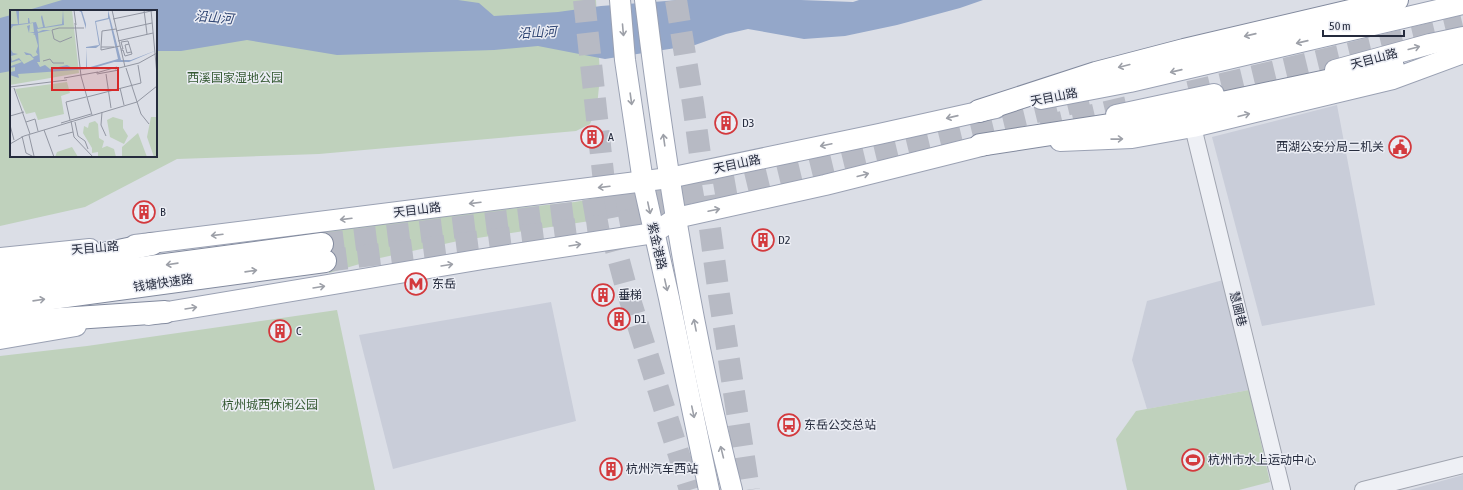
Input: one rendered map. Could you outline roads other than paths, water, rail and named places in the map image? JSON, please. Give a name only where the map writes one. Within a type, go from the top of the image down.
[{"type":"highway","points":[[979,111],[1096,73],[1184,50],[1397,0]]},
{"type":"highway","points":[[980,146],[1142,120],[1393,67]]},
{"type":"highway","points":[[0,273],[75,260],[152,244]]},
{"type":"highway","name":"钱塘快速路","points":[[0,287],[324,252],[0,305]]},
{"type":"highway","points":[[0,323],[165,312]]},
{"type":"main road","name":"紫金港路","points":[[620,0],[625,60],[643,182],[709,490]]},
{"type":"main road","name":"紫金港路","points":[[646,0],[652,60],[676,218],[718,437],[732,490]]},
{"type":"main road","name":"天目山路","points":[[0,258],[152,244],[669,178],[872,136],[979,111],[1130,82],[1463,4]]},
{"type":"main road","name":"天目山路","points":[[0,338],[483,259],[654,233],[676,218],[825,186],[980,146],[1164,104],[1326,72],[1430,44],[1463,37]]},
{"type":"main road","name":"天目山路","points":[[980,146],[1132,138],[1193,127],[1393,79],[1463,53]]},
{"type":"street","name":"慧圃巷","points":[[1193,127],[1282,490]]},
{"type":"street","points":[[1363,490],[1463,465]]},
{"type":"water","name":"沿山河","points":[[62,0],[458,0],[479,3],[494,16],[558,12],[601,6],[679,0],[801,0],[853,2],[859,0],[983,0],[960,8],[897,25],[845,36],[804,39],[748,29],[726,34],[695,45],[605,59],[538,46],[494,50],[337,55],[247,40],[181,51],[157,51],[157,10],[28,10]]},
{"type":"water","points":[[10,15],[10,71],[0,73],[0,18]]},
{"type":"tunnel","points":[[584,0],[605,191],[616,250],[626,287],[690,490]]},
{"type":"tunnel","points":[[676,0],[693,103],[719,295],[749,490]]},
{"type":"tunnel","points":[[1189,92],[1463,26]]},
{"type":"tunnel","points":[[322,244],[580,212],[739,184],[1094,98]]},
{"type":"tunnel","points":[[1041,127],[1136,105]]},
{"type":"tunnel","points":[[325,261],[594,227],[692,209]]},
{"type":"place","name":"D3","points":[[726,123]]},
{"type":"place","name":"A","points":[[592,137]]},
{"type":"place","name":"西湖公安分局二机关","points":[[1400,147]]},
{"type":"place","name":"B","points":[[144,212]]},
{"type":"place","name":"D2","points":[[763,240]]},
{"type":"place","name":"东岳","points":[[416,284]]},
{"type":"place","name":"垂梯","points":[[603,295]]},
{"type":"place","name":"D1","points":[[619,319]]},
{"type":"place","name":"C","points":[[280,331]]},
{"type":"place","name":"东岳公交总站","points":[[789,425]]},
{"type":"place","name":"杭州市水上运动中心","points":[[1193,460]]},
{"type":"place","name":"杭州汽车西站","points":[[611,469]]},
{"type":"park label","name":"西溪国家湿地公园","points":[[235,78]]},
{"type":"park label","name":"杭州城西休闲公园","points":[[270,405]]}]
